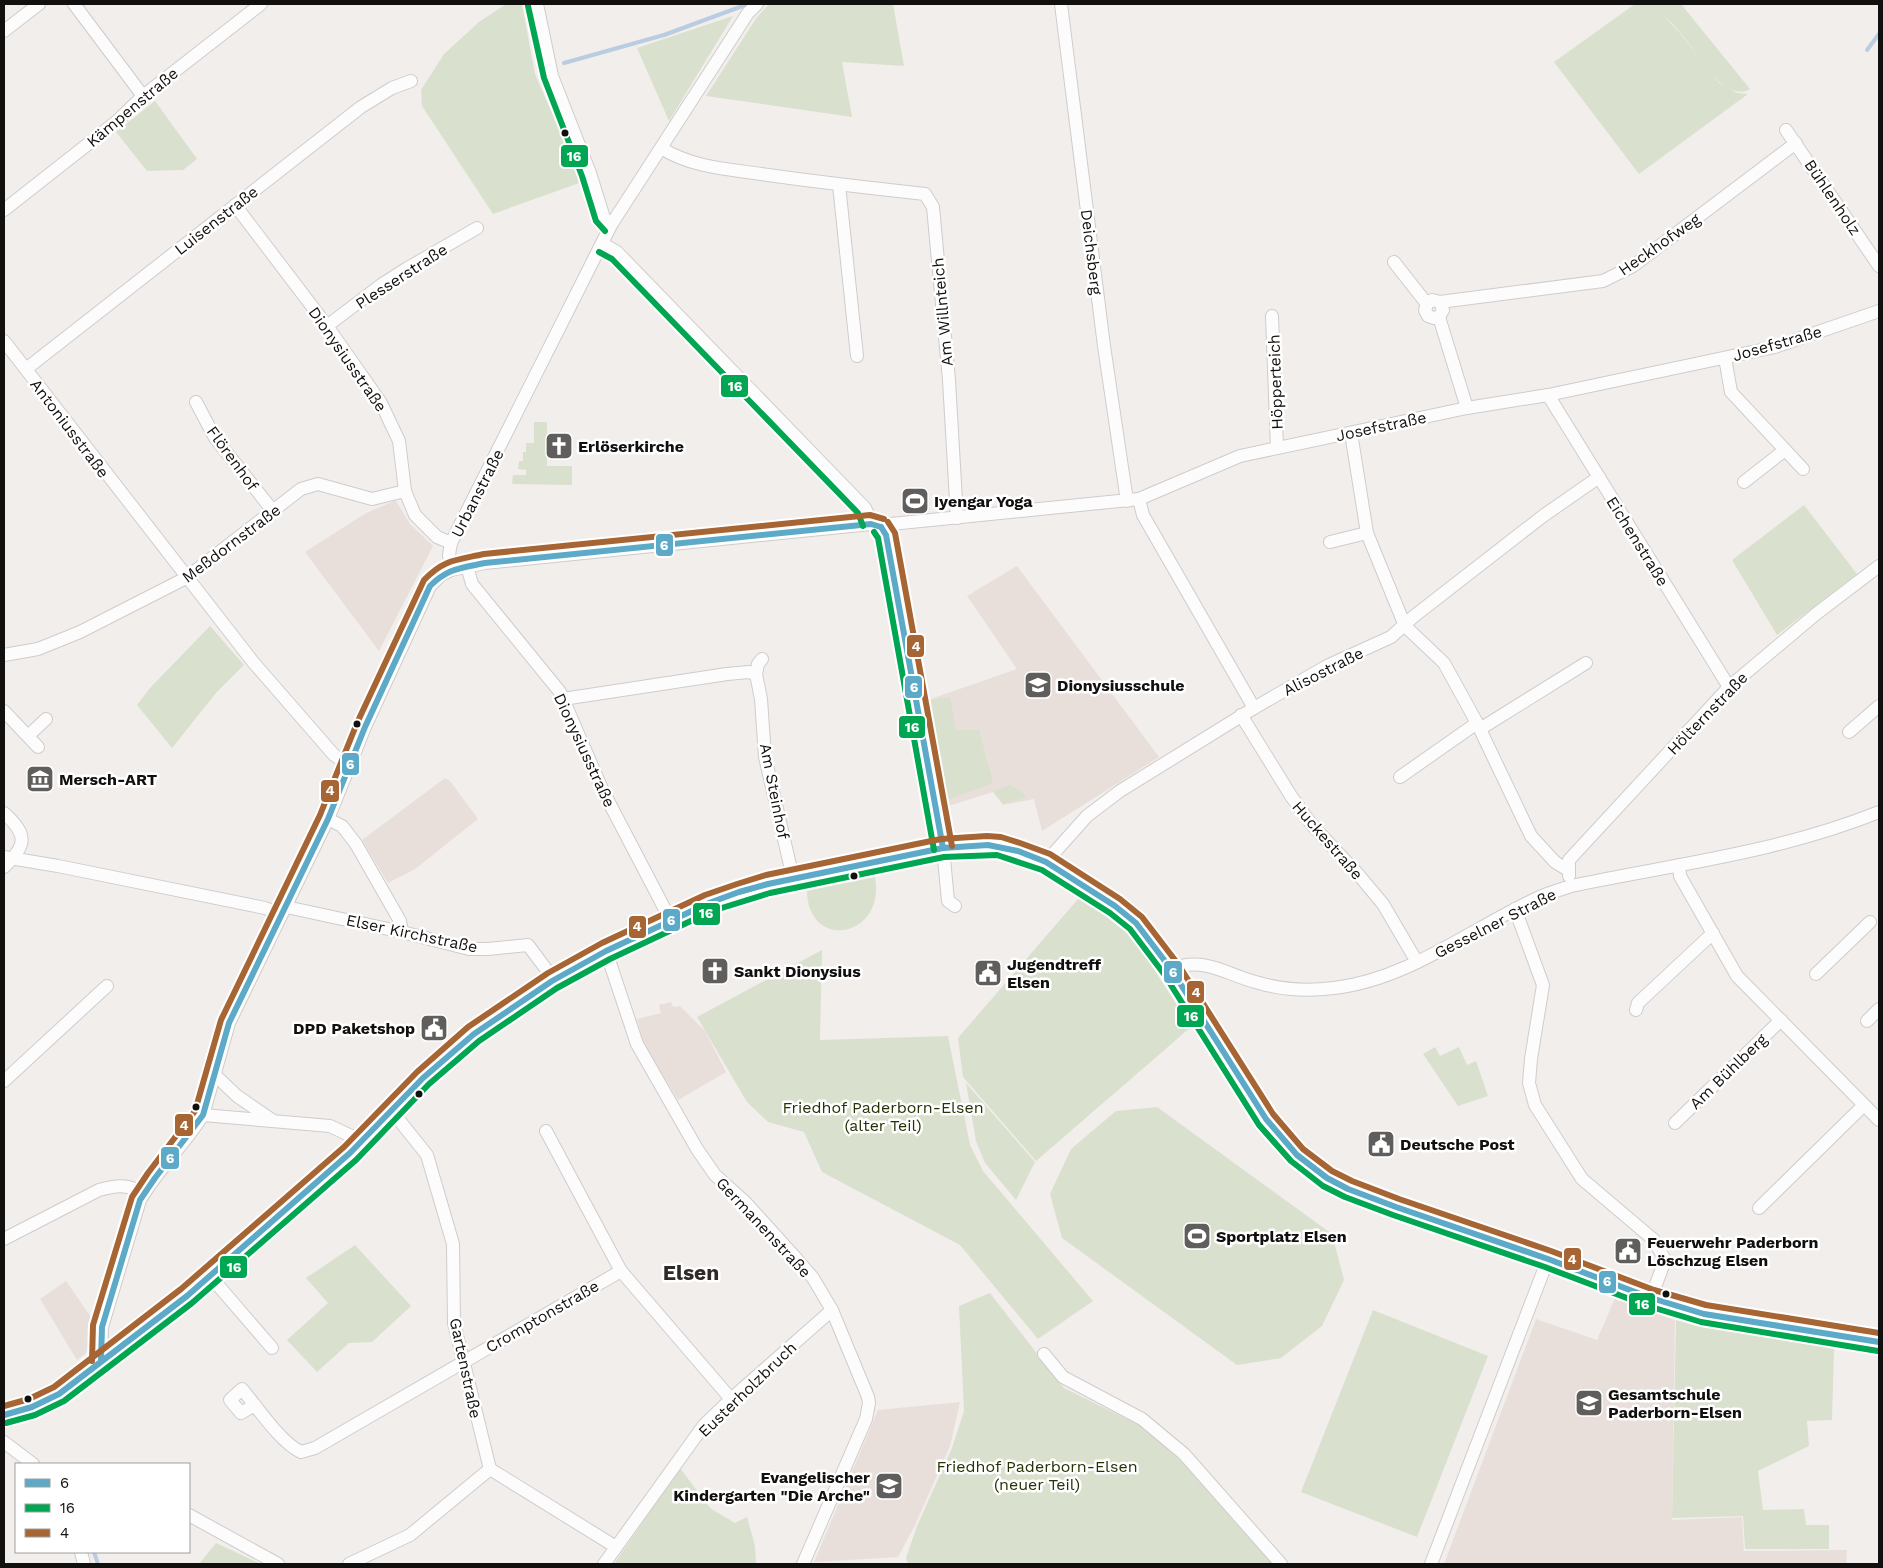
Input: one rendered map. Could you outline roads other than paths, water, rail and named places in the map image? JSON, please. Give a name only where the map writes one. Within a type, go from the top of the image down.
[{"type":"street","points":[[4,31],[39,4]]},
{"type":"street","points":[[74,4],[143,96]]},
{"type":"street","name":"Kämpenstraße","points":[[4,210],[116,122],[143,96],[261,4]]},
{"type":"street","points":[[537,4],[552,76],[590,172],[604,218],[611,225]]},
{"type":"street","name":"Urbanstraße","points":[[451,570],[449,555],[451,543],[611,225],[748,13],[757,4]]},
{"type":"street","name":"Deichsberg","points":[[1061,4],[1104,346],[1133,500]]},
{"type":"street","name":"Luisenstraße","points":[[26,370],[361,107],[392,88],[411,81]]},
{"type":"street","name":"Bühlenholz","points":[[1786,130],[1879,266]]},
{"type":"street","name":"Heckhofweg","points":[[1427,304],[1432,300],[1440,302],[1603,281],[1633,266],[1796,143]]},
{"type":"street","name":"Am Willnteich","points":[[661,148],[673,156],[701,165],[839,185],[925,194],[933,206],[949,380],[957,518]]},
{"type":"street","points":[[839,185],[857,356]]},
{"type":"street","name":"Dionysiusstraße","points":[[235,205],[327,326],[381,403],[399,440],[405,491],[415,516],[437,537],[451,543]]},
{"type":"street","name":"Plesserstraße","points":[[327,326],[400,273],[477,228]]},
{"type":"street","points":[[603,244],[617,252],[865,508],[869,516],[886,534],[943,848],[948,901],[955,906]]},
{"type":"street","points":[[1394,262],[1427,304],[1425,310],[1428,316],[1439,317]]},
{"type":"street","points":[[1440,302],[1443,310],[1439,317],[1467,408]]},
{"type":"street","name":"Josefstraße","points":[[451,570],[485,563],[878,527],[891,524],[1133,500],[1240,456],[1467,408],[1548,395],[1775,347],[1879,311]]},
{"type":"street","name":"Höpperteich","points":[[1272,316],[1277,448]]},
{"type":"street","name":"Antoniusstraße","points":[[4,341],[253,662],[334,755],[343,761],[351,763]]},
{"type":"street","points":[[1724,358],[1731,392],[1803,469]]},
{"type":"street","name":"Eichenstraße","points":[[1548,395],[1729,687]]},
{"type":"street","name":"Flörenhof","points":[[196,402],[215,438],[274,512]]},
{"type":"street","points":[[1351,433],[1367,533],[1405,626],[1444,663],[1479,726],[1531,836],[1555,862],[1568,870],[1571,886]]},
{"type":"street","points":[[1744,482],[1785,450]]},
{"type":"street","name":"Alisostraße","points":[[1046,862],[1087,816],[1120,791],[1241,715],[1327,666],[1390,637],[1543,516],[1599,477]]},
{"type":"street","name":"Meßdornstraße","points":[[4,655],[38,648],[80,632],[186,578],[274,512],[301,489],[318,484],[372,499],[405,491]]},
{"type":"street","points":[[1133,500],[1144,515],[1254,708]]},
{"type":"street","points":[[1330,542],[1367,533]]},
{"type":"street","name":"Dionysiusstraße","points":[[467,566],[472,584],[552,682],[563,700],[602,789],[671,921]]},
{"type":"street","name":"Hölternstraße","points":[[1568,870],[1569,860],[1729,687],[1816,614],[1879,566]]},
{"type":"street","points":[[101,1361],[102,1327],[140,1200],[195,1128],[202,1115],[229,1023],[328,819],[365,727],[430,586],[441,575],[451,570]]},
{"type":"street","points":[[563,700],[727,674],[749,672],[756,674],[758,664],[762,659]]},
{"type":"street","points":[[1400,776],[1479,726],[1586,663]]},
{"type":"street","name":"Am Steinhof","points":[[756,674],[761,699],[765,757],[793,878]]},
{"type":"street","points":[[1849,732],[1879,706]]},
{"type":"street","points":[[4,711],[38,746]]},
{"type":"street","name":"Huckestraße","points":[[1241,715],[1291,796],[1312,825],[1383,904],[1417,962]]},
{"type":"street","points":[[28,736],[46,719]]},
{"type":"street","name":"Gesselner Straße","points":[[1171,969],[1188,964],[1209,966],[1259,983],[1286,989],[1335,988],[1358,983],[1381,977],[1417,962],[1515,909],[1544,895],[1571,886],[1751,852],[1845,826],[1879,812]]},
{"type":"street","name":"Elser Kirchstraße","points":[[4,813],[19,829],[22,836],[19,849],[7,861]]},
{"type":"street","points":[[328,819],[342,826],[356,844],[400,921],[402,932]]},
{"type":"street","points":[[4,1415],[46,1402],[59,1394],[187,1296],[344,1158],[423,1078],[456,1048],[552,981],[606,951],[739,892],[793,878],[943,848],[995,846],[1018,851],[1046,862],[1093,890],[1136,923],[1171,969],[1266,1119],[1292,1150],[1312,1168],[1348,1189],[1652,1298],[1704,1314],[1879,1342]]},
{"type":"street","name":"Elser Kirchstraße","points":[[7,861],[93,873],[265,908],[291,908],[402,932],[469,949],[528,945],[546,969],[552,981]]},
{"type":"street","name":"Am Bühlberg","points":[[1679,865],[1680,876],[1737,976],[1879,1120]]},
{"type":"street","points":[[1515,909],[1543,985],[1529,1083],[1536,1105],[1582,1180],[1654,1240],[1665,1260],[1652,1298]]},
{"type":"street","points":[[1816,974],[1867,920],[1879,932]]},
{"type":"street","points":[[1636,1010],[1638,1004],[1713,933]]},
{"type":"street","name":"Germanenstraße","points":[[606,951],[637,1044],[697,1149],[715,1175],[746,1203],[812,1278],[832,1310],[869,1404],[866,1419],[803,1564]]},
{"type":"street","points":[[4,1081],[108,986]]},
{"type":"street","points":[[1867,1021],[1879,1009]]},
{"type":"street","name":"Am Bühlberg","points":[[1675,1122],[1781,1020]]},
{"type":"street","points":[[215,1075],[238,1096],[272,1120]]},
{"type":"street","points":[[1759,1208],[1864,1105]]},
{"type":"street","name":"Gartenstraße","points":[[391,1110],[427,1155],[453,1244],[454,1323],[490,1469]]},
{"type":"street","points":[[202,1115],[330,1126],[362,1141]]},
{"type":"street","points":[[546,1131],[621,1271],[731,1399]]},
{"type":"street","points":[[4,1239],[98,1190],[115,1186],[130,1186],[144,1193]]},
{"type":"street","points":[[1431,1564],[1548,1260]]},
{"type":"street","name":"Cromptonstraße","points":[[255,1405],[291,1448],[301,1452],[315,1448],[621,1271]]},
{"type":"street","points":[[210,1276],[272,1348]]},
{"type":"street","name":"Eusterholzbruch","points":[[604,1564],[704,1425],[832,1310]]},
{"type":"street","points":[[1044,1354],[1063,1377],[1142,1419],[1184,1454],[1281,1564]]},
{"type":"street","points":[[4,1442],[32,1463]]},
{"type":"street","points":[[348,1564],[410,1535],[490,1469],[616,1546]]},
{"type":"street","points":[[190,1516],[278,1564]]},
{"type":"waterway","points":[[564,63],[664,35],[748,4]]},
{"type":"waterway","points":[[1867,50],[1879,34]]},
{"type":"waterway","points":[[94,1553],[98,1564]]},
{"type":"place","name":"Erlöserkirche","points":[[559,446]]},
{"type":"place","name":"Iyengar Yoga","points":[[915,501]]},
{"type":"place","name":"Dionysiusschule","points":[[1038,685]]},
{"type":"place","name":"Mersch-ART","points":[[40,779]]},
{"type":"place","name":"Sankt Dionysius","points":[[715,971]]},
{"type":"place","name":"Jugendtreff Elsen","points":[[988,973]]},
{"type":"place","name":"DPD Paketshop","points":[[434,1028]]},
{"type":"place","name":"Deutsche Post","points":[[1381,1144]]},
{"type":"place","name":"Sportplatz Elsen","points":[[1197,1236]]},
{"type":"place","name":"Feuerwehr Paderborn Löschzug Elsen","points":[[1628,1251]]},
{"type":"place","name":"Gesamtschule Paderborn-Elsen","points":[[1589,1403]]},
{"type":"place","name":"Evangelischer Kindergarten \"Die Arche\"","points":[[889,1486]]},
{"type":"district","name":"Elsen","points":[[691,1273]]},
{"type":"park label","name":"Friedhof Paderborn-Elsen (alter Teil)","points":[[883,1116]]},
{"type":"park label","name":"Friedhof Paderborn-Elsen (neuer Teil)","points":[[1037,1475]]}]
